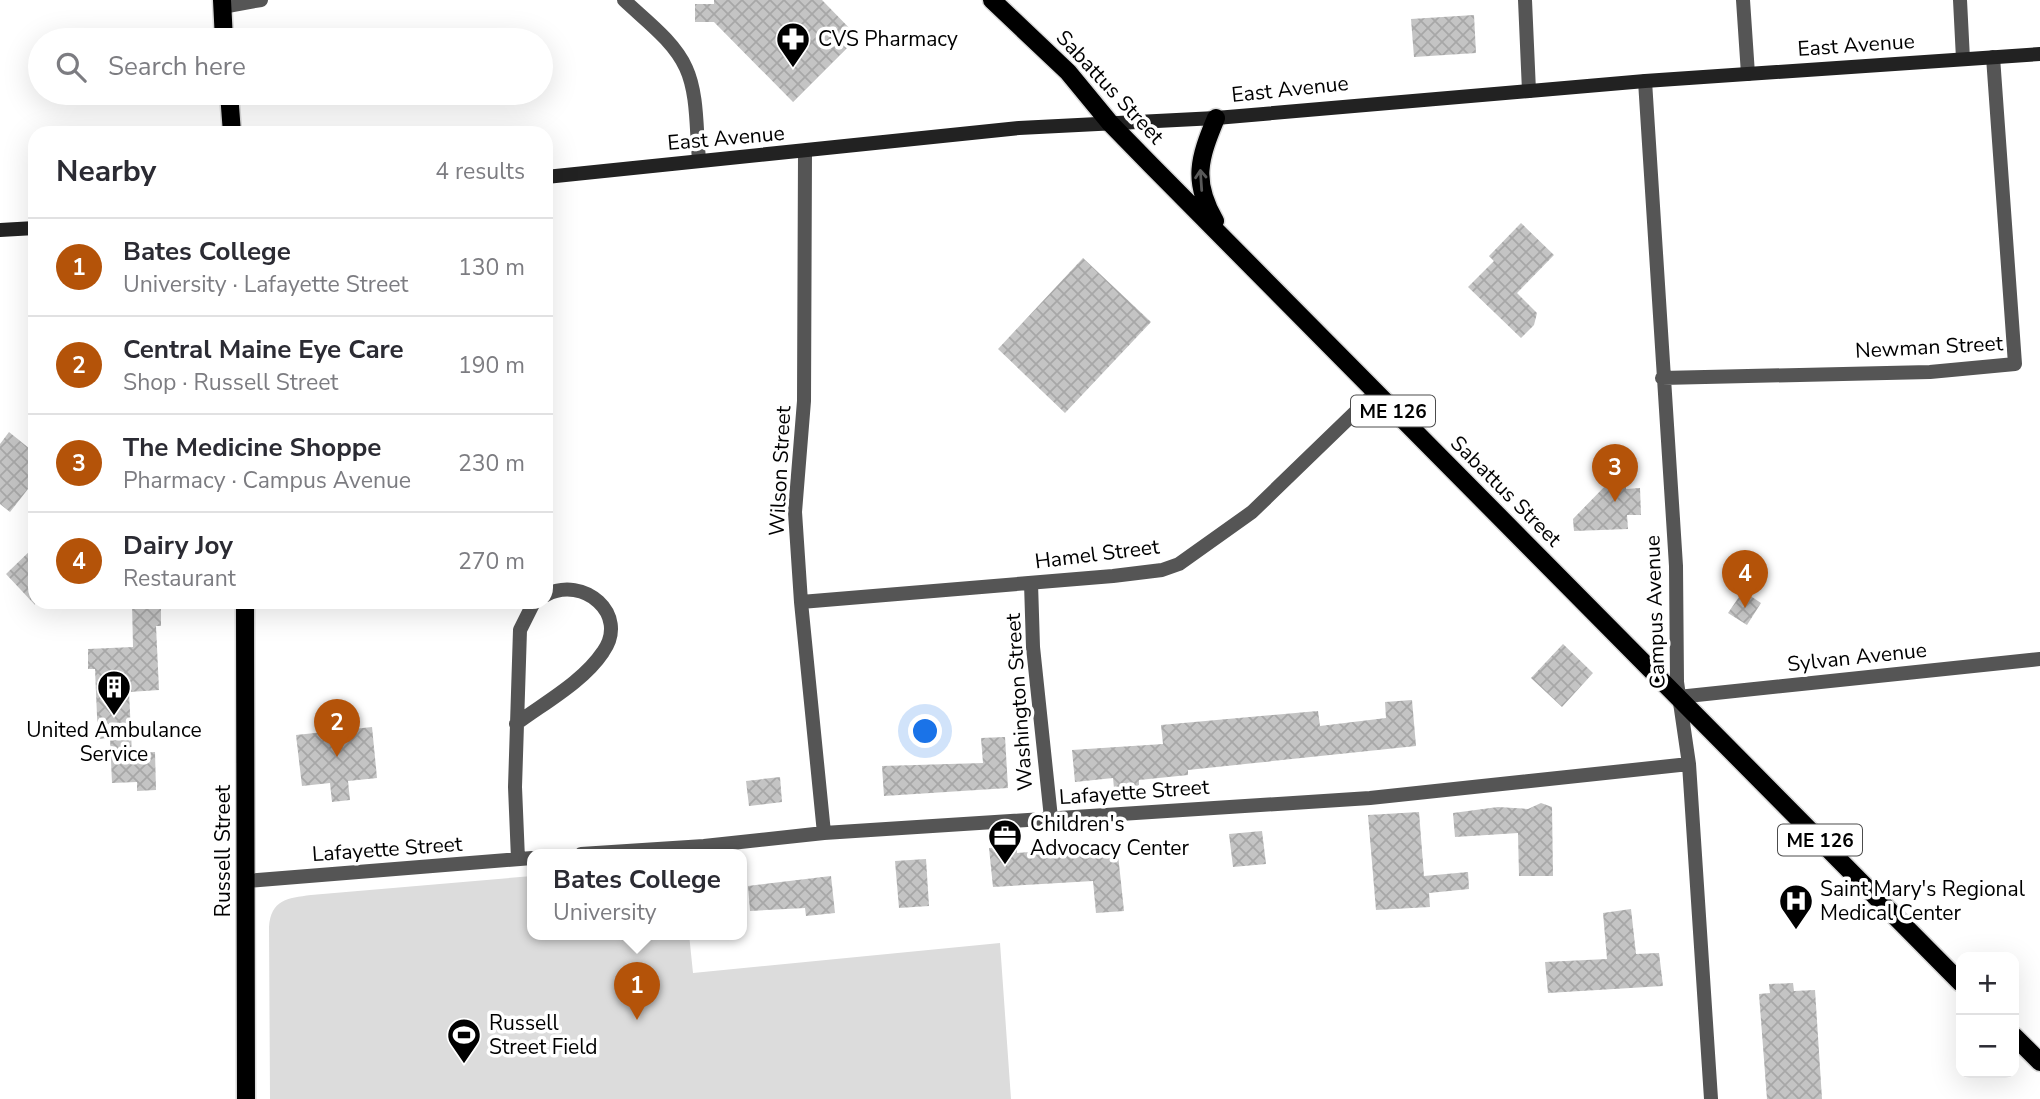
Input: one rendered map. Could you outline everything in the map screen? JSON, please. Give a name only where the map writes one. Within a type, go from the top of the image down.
[{"type":"main road","name":"Sabattus Street","points":[[992,0],[1068,72],[1110,123],[1956,978]]},
{"type":"main road","points":[[222,4],[224,28]]},
{"type":"main road","name":"East Avenue","points":[[553,176],[699,159],[805,152],[1020,128],[1216,118],[1644,81],[2040,54]]},
{"type":"main road","points":[[230,105],[231,126]]},
{"type":"main road","points":[[1216,118],[1200,161],[1199,184],[1206,205],[1225,240]]},
{"type":"main road","points":[[0,230],[28,228]]},
{"type":"main road","name":"Russell Street","points":[[246,609],[246,1099]]},
{"type":"main road","points":[[2019,1041],[2040,1062]]},
{"type":"street","points":[[222,4],[261,0]]},
{"type":"street","points":[[624,0],[666,41],[685,67],[691,83],[699,159]]},
{"type":"street","points":[[1525,0],[1529,91]]},
{"type":"street","points":[[1743,0],[1748,74]]},
{"type":"street","points":[[1960,0],[1963,59]]},
{"type":"street","name":"Newman Street","points":[[1662,379],[1930,372],[2015,364],[1993,57]]},
{"type":"street","name":"Campus Avenue","points":[[1644,81],[1676,566],[1678,697],[1689,764],[1712,1099]]},
{"type":"street","name":"Wilson Street","points":[[805,152],[804,401],[795,512],[801,602],[824,833]]},
{"type":"street","name":"Hamel Street","points":[[801,602],[1125,575],[1162,570],[1179,564],[1252,512],[1375,393]]},
{"type":"street","name":"Washington Street","points":[[1031,583],[1033,647],[1051,818]]},
{"type":"street","points":[[516,723],[581,676],[608,644],[609,619],[598,598],[577,590],[553,591]]},
{"type":"street","points":[[525,858],[516,723],[520,630],[530,609]]},
{"type":"street","name":"Sylvan Avenue","points":[[1678,697],[2040,659]]},
{"type":"street","name":"Lafayette Street","points":[[658,849],[824,833],[1370,798],[1689,764]]},
{"type":"street","name":"Lafayette Street","points":[[246,881],[525,858]]},
{"type":"shaded area","points":[[527,876],[527,940],[690,940],[693,973],[1000,943],[1011,1099],[270,1099],[270,918],[282,902],[311,895]]},
{"type":"building","name":"CVS Pharmacy","points":[[714,0],[822,0],[858,37],[793,102],[714,22],[695,22],[695,4],[714,4]]},
{"type":"building","points":[[1474,15],[1476,53],[1414,57],[1411,19]]},
{"type":"building","points":[[1521,223],[1554,255],[1517,293],[1537,313],[1534,325],[1521,338],[1468,287],[1494,261],[1489,256]]},
{"type":"building","points":[[1083,258],[1151,322],[1065,413],[998,349]]},
{"type":"building","points":[[9,432],[28,447],[28,489],[10,512],[0,504],[0,444]]},
{"type":"building","points":[[1608,483],[1626,483],[1626,489],[1640,488],[1641,515],[1627,515],[1628,529],[1574,531],[1573,519]]},
{"type":"building","points":[[28,553],[28,598],[6,574]]},
{"type":"building","points":[[1743,591],[1761,603],[1747,625],[1728,613]]},
{"type":"building","name":"United Ambulance Service","points":[[132,609],[161,609],[161,626],[156,626],[159,690],[129,692],[132,753],[155,752],[156,790],[137,791],[137,782],[112,783],[110,738],[98,739],[95,669],[88,669],[88,649],[133,647]]},
{"type":"building","points":[[1563,644],[1593,673],[1562,707],[1531,678]]},
{"type":"building","points":[[1412,700],[1416,746],[1188,770],[1188,775],[1139,780],[1139,787],[1114,788],[1113,778],[1075,782],[1072,750],[1163,744],[1161,725],[1318,711],[1320,726],[1386,718],[1385,702]]},
{"type":"building","points":[[372,727],[377,778],[348,781],[350,800],[332,802],[330,783],[302,786],[296,735]]},
{"type":"building","points":[[1005,737],[1008,788],[884,796],[882,766],[983,763],[981,738]]},
{"type":"building","points":[[780,777],[782,802],[749,806],[746,781]]},
{"type":"building","points":[[1541,803],[1552,807],[1553,876],[1519,876],[1518,833],[1455,837],[1453,813],[1498,807],[1528,809]]},
{"type":"building","points":[[1419,812],[1424,876],[1468,872],[1469,889],[1429,893],[1430,907],[1376,910],[1368,815]]},
{"type":"building","points":[[1262,831],[1266,864],[1233,867],[1229,834]]},
{"type":"building","points":[[1117,845],[1124,911],[1096,913],[1093,881],[993,887],[989,848],[1017,846],[1017,853]]},
{"type":"building","points":[[926,859],[929,906],[899,908],[895,861]]},
{"type":"building","points":[[831,876],[835,913],[806,916],[805,908],[750,911],[748,886]]},
{"type":"building","points":[[1631,909],[1636,954],[1659,953],[1663,986],[1548,993],[1545,962],[1607,959],[1603,913]]},
{"type":"building","points":[[1793,983],[1794,991],[1815,990],[1822,1099],[1767,1099],[1759,994],[1770,993],[1769,984]]},
{"type":"place","name":"CVS Pharmacy","points":[[793,69]]},
{"type":"place","name":"The Medicine Shoppe","points":[[1615,502]]},
{"type":"place","name":"Dairy Joy","points":[[1745,608]]},
{"type":"place","name":"United Ambulance Service","points":[[114,717]]},
{"type":"place","name":"Central Maine Eye Care","points":[[337,757]]},
{"type":"place","name":"Children's Advocacy Center","points":[[1005,866]]},
{"type":"place","name":"Saint Mary's Regional Medical Center","points":[[1796,931]]},
{"type":"place","name":"Bates College","points":[[637,1020]]},
{"type":"place","name":"Russell Street Field","points":[[464,1065]]}]
